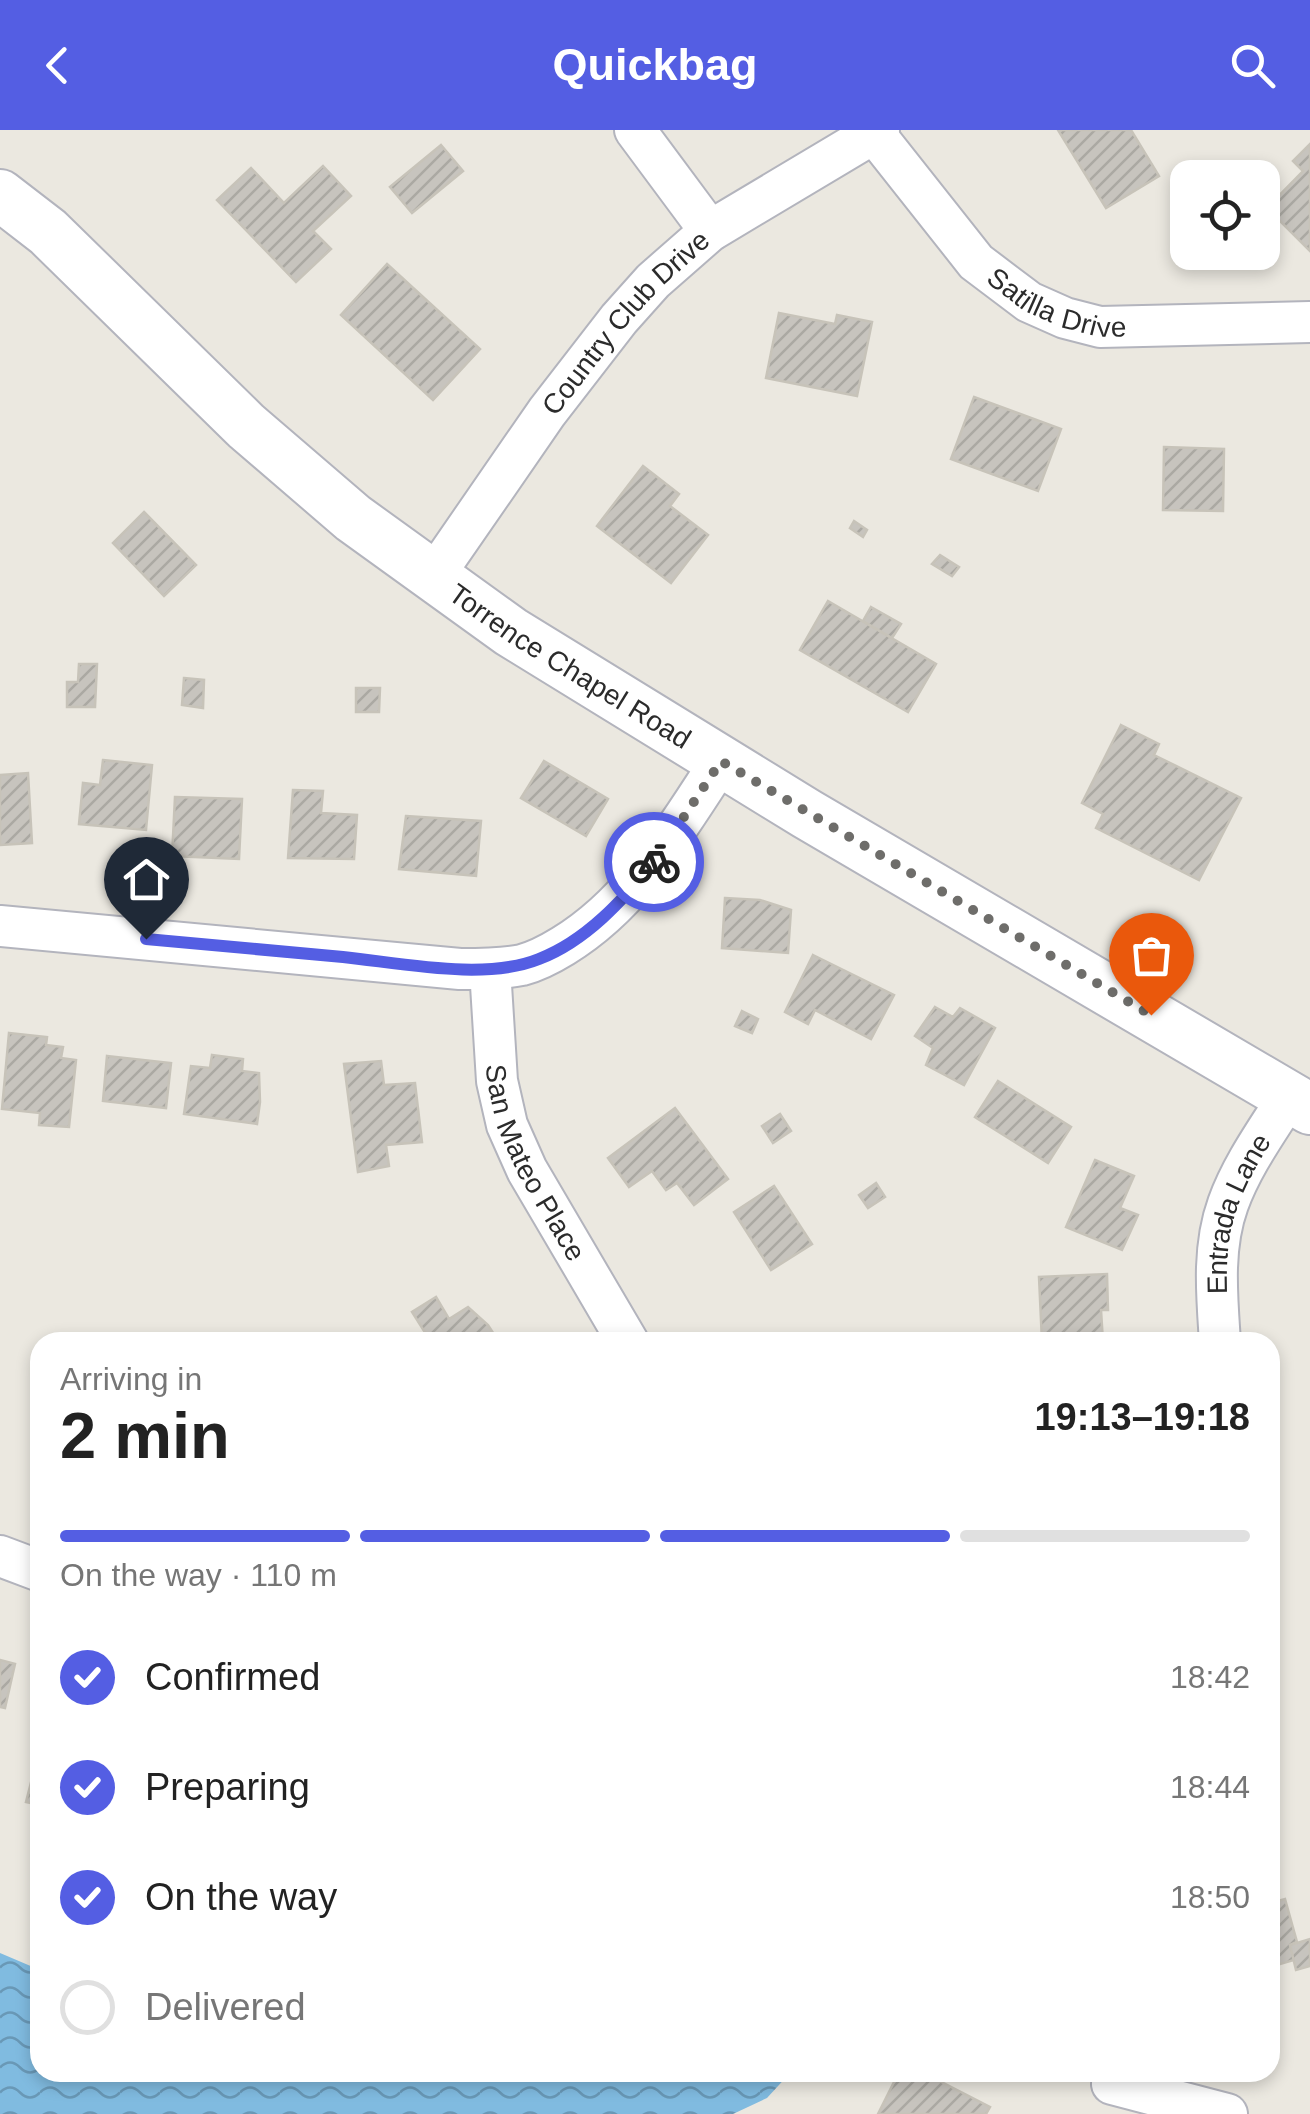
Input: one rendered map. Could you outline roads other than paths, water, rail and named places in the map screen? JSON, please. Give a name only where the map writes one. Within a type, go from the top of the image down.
[{"type":"street","points":[[635,130],[710,231]]},
{"type":"street","name":"Country Club Drive","points":[[432,577],[547,412],[653,281],[710,231],[877,132]]},
{"type":"street","name":"Satilla Drive","points":[[877,132],[976,262],[1029,302],[1065,318],[1100,327],[1310,322]]},
{"type":"street","name":"Torrence Chapel Road","points":[[0,195],[48,232],[246,426],[353,518],[432,577],[511,632],[721,761],[1300,1102]]},
{"type":"street","points":[[0,926],[460,969],[520,965],[542,958],[584,933],[627,896],[721,761]]},
{"type":"street","name":"San Mateo Place","points":[[490,968],[497,1081],[506,1125],[526,1170],[622,1332]]},
{"type":"street","name":"Entrada Lane","points":[[1219,1332],[1216,1278],[1227,1206],[1240,1175],[1300,1102]]},
{"type":"street","points":[[0,1556],[30,1566]]},
{"type":"street","points":[[1110,2090],[1227,2114]]},
{"type":"water","points":[[0,1953],[30,1966],[30,2082],[782,2082],[767,2098],[733,2114],[0,2114]]}]
